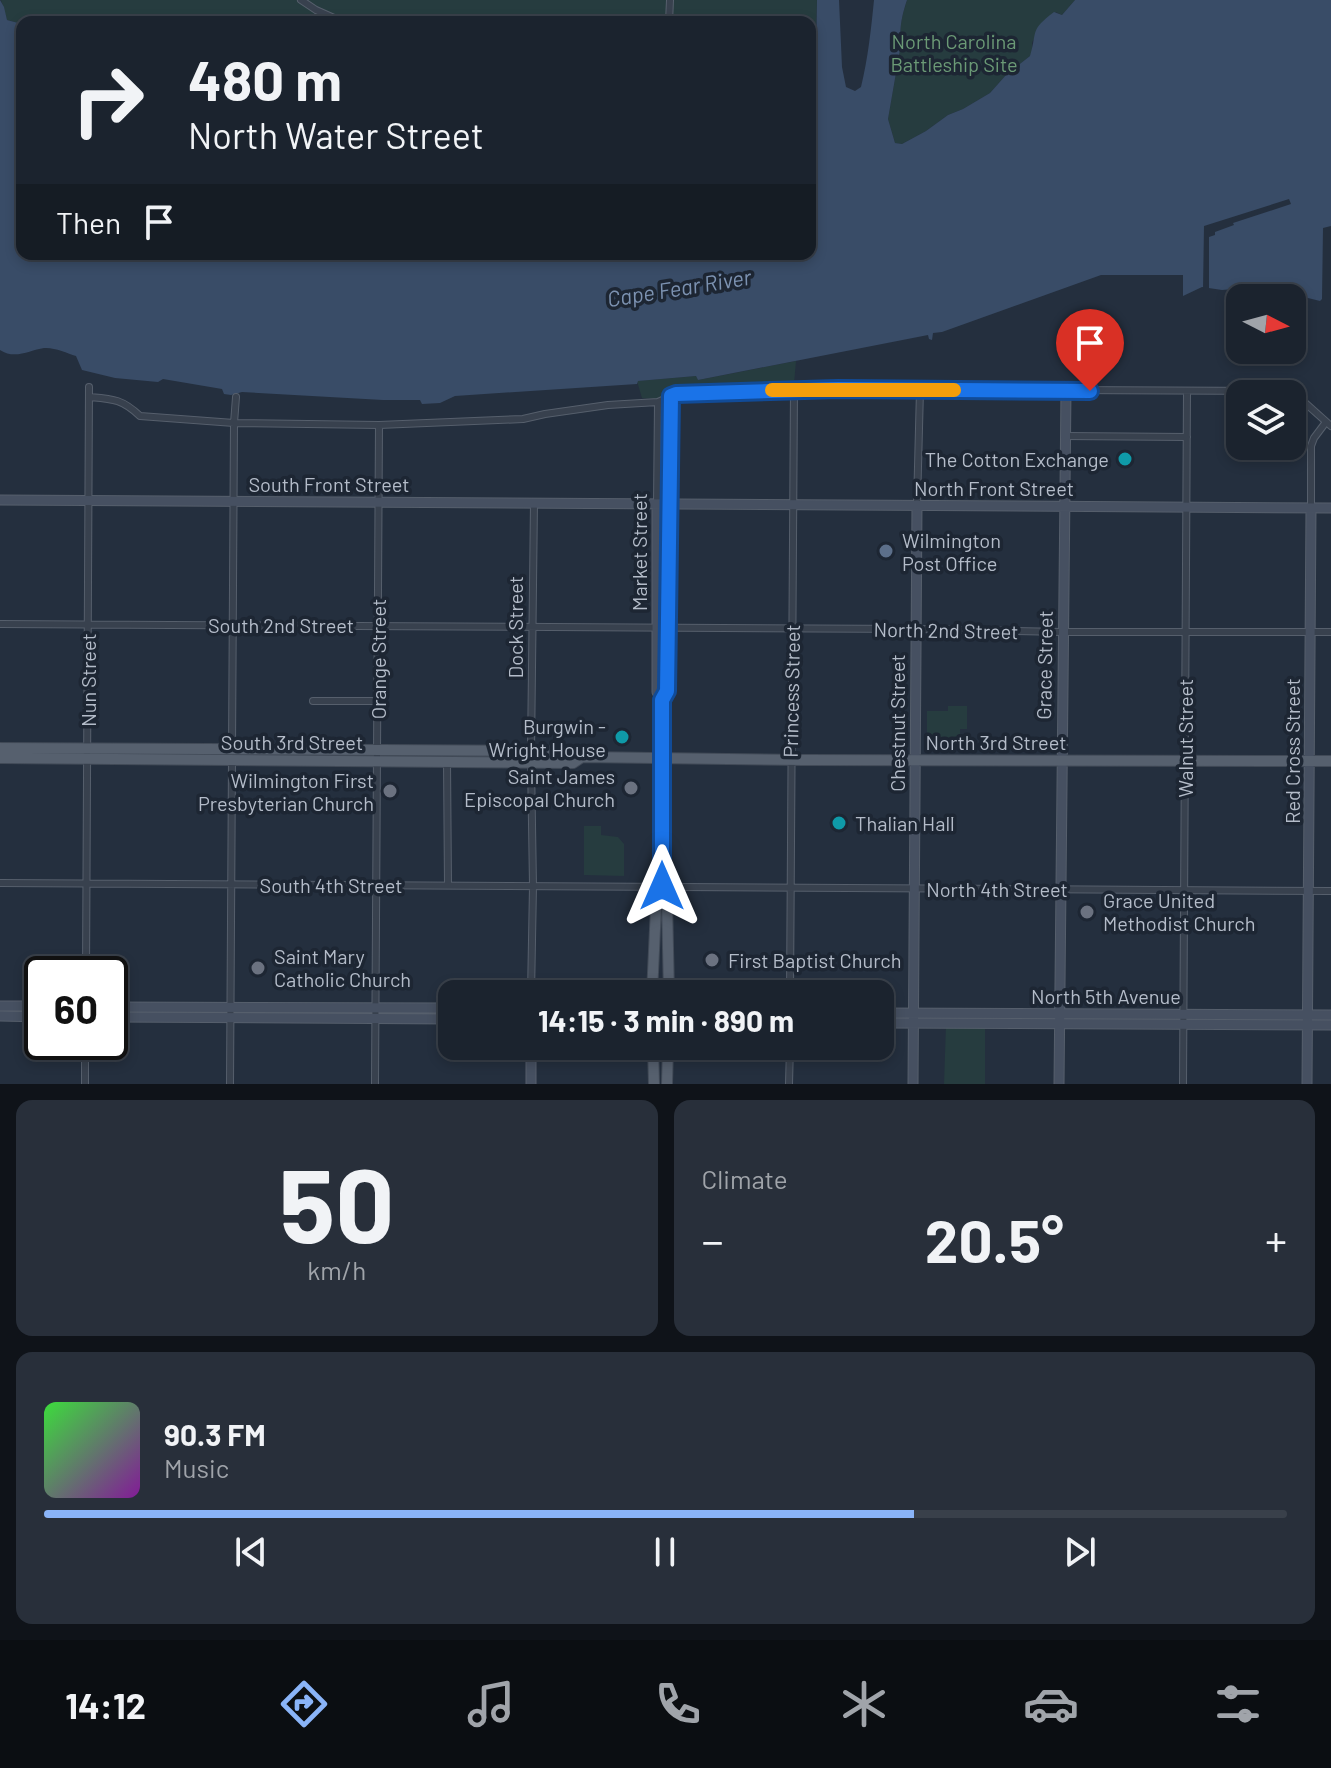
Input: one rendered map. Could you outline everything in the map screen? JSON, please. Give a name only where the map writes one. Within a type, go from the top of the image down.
[{"type":"main road","name":"South 3rd Street","points":[[0,748],[87,754]]},
{"type":"main road","name":"South 3rd Street","points":[[377,756],[447,761],[531,757],[573,751],[582,757],[661,758]]},
{"type":"main road","name":"South 3rd Street","points":[[0,758],[87,754],[531,757]]},
{"type":"main road","name":"North 3rd Street","points":[[661,758],[1331,761]]},
{"type":"main road","name":"Market Street","points":[[661,758],[662,886],[667,902],[669,980]]},
{"type":"main road","name":"Market Street","points":[[653,980],[657,895],[662,886]]},
{"type":"main road","points":[[653,1060],[654,1084]]},
{"type":"main road","points":[[667,1084],[668,1060]]},
{"type":"street","points":[[301,0],[330,16]]},
{"type":"street","name":"Nun Street","points":[[86,956],[89,387]]},
{"type":"street","points":[[89,397],[116,399],[140,416],[234,423],[379,425],[523,419],[608,405],[658,402],[676,394],[794,389],[1226,391]]},
{"type":"street","name":"Princess Street","points":[[790,980],[794,389]]},
{"type":"street","points":[[917,505],[920,390]]},
{"type":"street","name":"Grace Street","points":[[1059,1084],[1066,390]]},
{"type":"street","name":"Walnut Street","points":[[1183,1084],[1187,391]]},
{"type":"street","name":"Market Street","points":[[661,758],[662,700],[667,691],[671,396]]},
{"type":"street","points":[[230,1084],[236,397]]},
{"type":"street","name":"Market Street","points":[[658,402],[657,692],[662,700]]},
{"type":"street","points":[[1306,404],[1329,424]]},
{"type":"street","name":"Red Cross Street","points":[[1307,1084],[1311,446],[1314,438],[1329,424]]},
{"type":"street","name":"Orange Street","points":[[375,1084],[379,425]]},
{"type":"street","points":[[1065,436],[1187,437]]},
{"type":"street","name":"South Front Street","points":[[0,500],[657,504]]},
{"type":"street","name":"Dock Street","points":[[531,980],[534,502]]},
{"type":"street","name":"North Front Street","points":[[657,504],[1331,508]]},
{"type":"street","name":"Chestnut Street","points":[[913,1084],[917,505]]},
{"type":"street","name":"South 2nd Street","points":[[0,624],[657,627]]},
{"type":"street","name":"North 2nd Street","points":[[657,627],[1331,632]]},
{"type":"street","points":[[313,701],[378,701]]},
{"type":"street","points":[[447,761],[448,885]]},
{"type":"street","name":"South 4th Street","points":[[0,883],[662,886]]},
{"type":"street","name":"North 4th Street","points":[[662,886],[1331,891]]},
{"type":"street","points":[[0,1006],[24,1006]]},
{"type":"street","points":[[128,1008],[376,1013],[438,1018]]},
{"type":"street","points":[[376,1013],[438,1009]]},
{"type":"street","points":[[128,1016],[230,1012]]},
{"type":"street","points":[[894,1015],[913,1018]]},
{"type":"street","name":"North 5th Avenue","points":[[913,1018],[1308,1020],[1331,1015]]},
{"type":"street","points":[[0,1016],[24,1017]]},
{"type":"street","points":[[894,1021],[913,1018]]},
{"type":"street","name":"North 5th Avenue","points":[[1308,1020],[1331,1025]]},
{"type":"street","points":[[85,1060],[85,1084]]},
{"type":"street","points":[[531,1060],[531,1084]]},
{"type":"street","points":[[789,1084],[790,1060]]},
{"type":"green space","points":[[1,0],[817,0],[816,34],[816,16],[16,16],[16,22],[7,20]]},
{"type":"green space","name":"North Carolina Battleship Site","points":[[907,0],[1075,0],[1062,15],[1056,12],[1032,42],[1030,56],[990,93],[902,144],[895,143],[888,119],[901,44],[901,22]]},
{"type":"green space","points":[[796,361],[794,384],[675,391],[657,399],[642,398],[637,381],[696,376],[698,380]]},
{"type":"green space","points":[[948,706],[967,706],[967,729],[960,729],[963,744],[927,744],[927,711],[948,711]]},
{"type":"green space","points":[[584,826],[601,826],[601,835],[618,837],[624,844],[624,876],[584,875]]},
{"type":"green space","points":[[946,1025],[985,1025],[985,1084],[944,1084]]},
{"type":"water","name":"Cape Fear River","points":[[0,0],[7,20],[16,22],[16,260],[816,260],[817,0],[839,0],[842,67],[846,87],[855,91],[861,87],[874,0],[907,0],[901,22],[901,44],[888,119],[895,143],[902,144],[990,93],[1030,56],[1041,23],[1054,12],[1062,15],[1075,0],[1331,0],[1331,226],[1323,228],[1320,301],[1306,298],[1306,284],[1226,284],[1226,290],[1202,287],[1183,296],[1183,275],[1101,275],[933,333],[932,340],[928,335],[698,380],[696,376],[638,381],[637,384],[455,396],[440,403],[422,404],[420,400],[242,392],[231,395],[224,394],[222,389],[163,379],[158,382],[115,378],[82,370],[76,356],[56,349],[6,353],[0,350]]},
{"type":"pier","points":[[1289,199],[1291,204],[1233,223],[1209,237],[1209,291],[1203,291],[1204,226]]},
{"type":"slow traffic","points":[[772,390],[954,390]]},
{"type":"place","name":"The Cotton Exchange","points":[[1125,459]]},
{"type":"place","name":"Wilmington Post Office","points":[[886,551]]},
{"type":"place","name":"Burgwin - Wright House","points":[[622,737]]},
{"type":"place","name":"Saint James Episcopal Church","points":[[631,788]]},
{"type":"place","name":"Wilmington First Presbyterian Church","points":[[390,791]]},
{"type":"place","name":"Thalian Hall","points":[[839,823]]},
{"type":"place","name":"Grace United Methodist Church","points":[[1087,912]]},
{"type":"place","name":"First Baptist Church","points":[[712,960]]},
{"type":"place","name":"Saint Mary Catholic Church","points":[[258,968]]},
{"type":"route","points":[[662,886],[661,744],[662,700],[667,691],[671,396],[794,389],[1090,391]]}]
